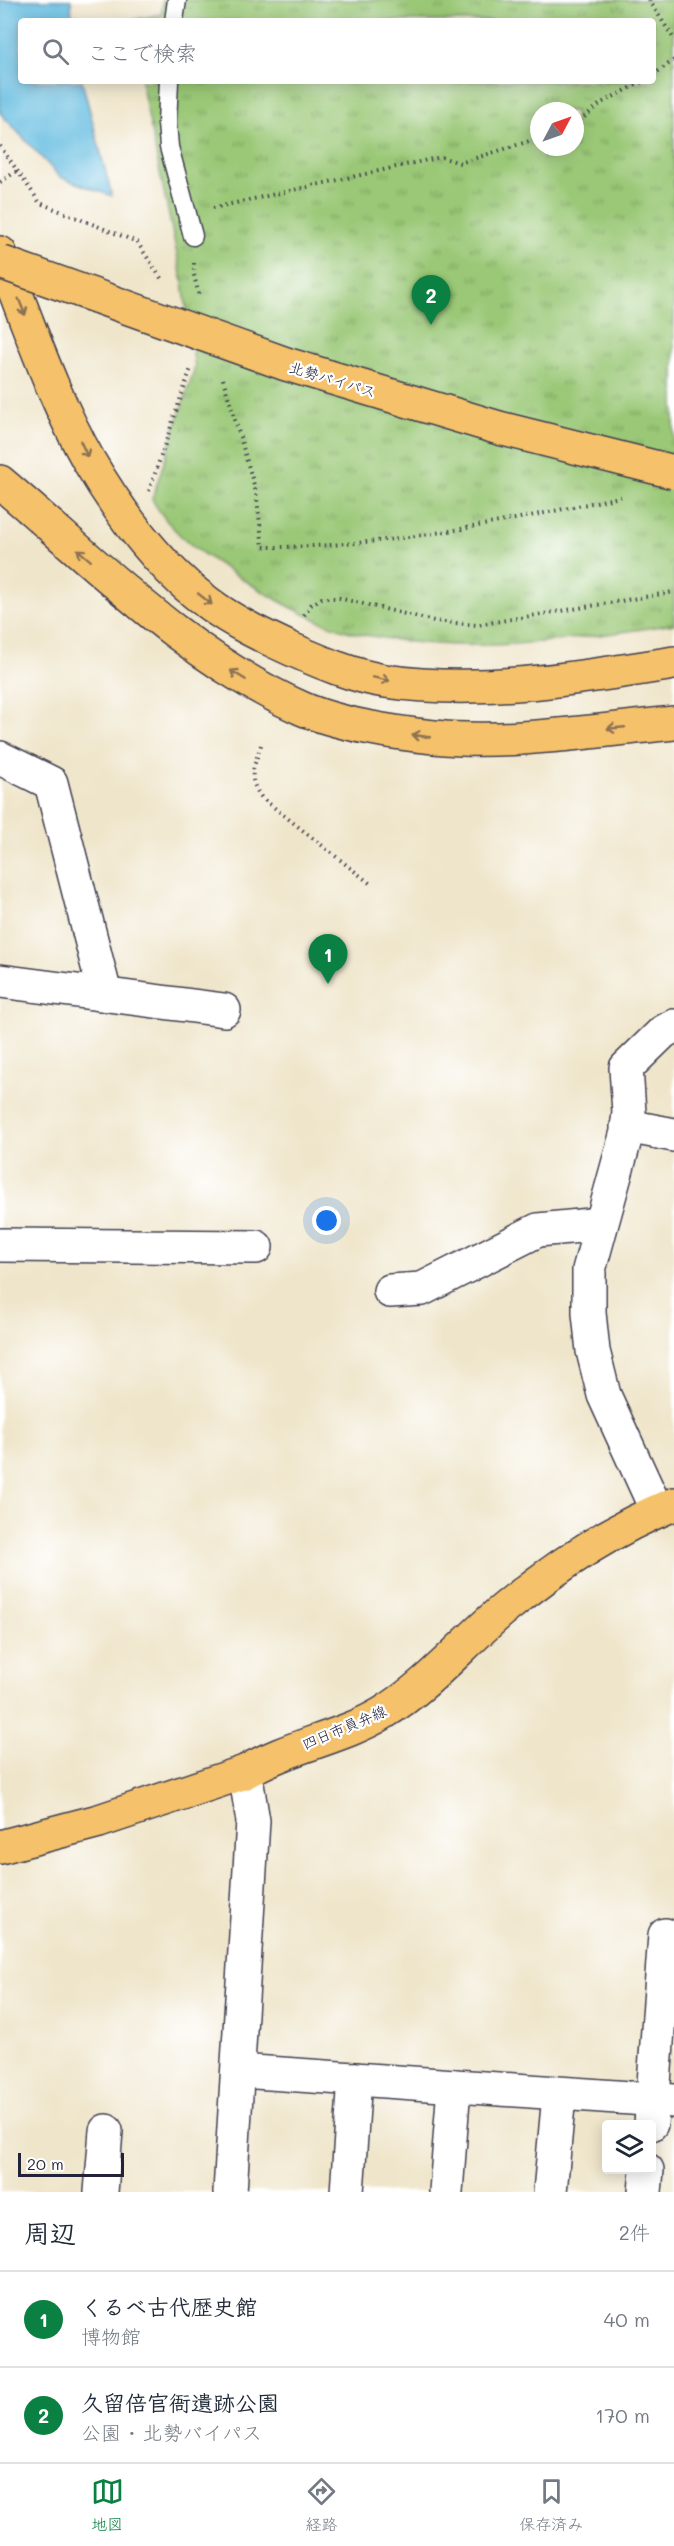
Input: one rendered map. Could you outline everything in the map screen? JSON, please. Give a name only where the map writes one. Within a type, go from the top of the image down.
[{"type":"main road","points":[[0,253],[59,396],[89,460],[123,514],[160,560],[207,603],[255,632],[318,662],[384,681],[454,685],[528,683],[674,663]]},
{"type":"main road","name":"北勢バイパス","points":[[0,262],[286,364],[499,428],[674,471]]},
{"type":"main road","points":[[0,482],[177,632],[239,676],[303,708],[375,729],[435,738],[498,738],[674,723]]},
{"type":"main road","name":"四日市員弁線","points":[[0,1847],[99,1821],[245,1772],[267,1759],[382,1714],[435,1674],[505,1608],[581,1555],[666,1507]]},
{"type":"street","points":[[0,758],[51,783],[105,994]]},
{"type":"street","points":[[0,981],[224,1010]]},
{"type":"street","points":[[666,1507],[609,1407],[593,1351],[589,1269],[627,1125],[626,1068],[663,1032],[674,1026]]},
{"type":"street","points":[[627,1125],[674,1135]]},
{"type":"street","points":[[390,1292],[422,1289],[538,1230],[601,1224]]},
{"type":"street","points":[[0,1245],[256,1247]]},
{"type":"street","points":[[230,2192],[253,1821],[245,1772]]},
{"type":"street","points":[[239,2071],[559,2094],[659,2109],[665,1935]]},
{"type":"street","points":[[347,2192],[355,2079]]},
{"type":"street","points":[[446,2192],[454,2086]]},
{"type":"street","points":[[550,2192],[559,2094]]},
{"type":"street","points":[[101,2192],[106,2131]]},
{"type":"street","points":[[645,2192],[647,2174]]},
{"type":"lane","points":[[174,18],[177,0]]},
{"type":"lane","points":[[169,84],[167,123],[169,147],[194,236]]},
{"type":"path","points":[[649,0],[674,39]]},
{"type":"path","points":[[656,73],[674,60]]},
{"type":"path","points":[[584,117],[601,103],[638,84]]},
{"type":"path","points":[[0,182],[17,171]]},
{"type":"path","points":[[304,615],[311,605],[322,598],[339,598],[434,621],[477,625],[674,592]]},
{"type":"path","points":[[261,745],[252,775],[253,786],[262,798],[372,885]]},
{"type":"green space","points":[[163,0],[674,0],[674,624],[566,640],[493,645],[420,643],[354,633],[316,620],[290,607],[190,544],[169,523],[152,499],[195,367],[183,283],[142,84],[656,84],[656,18],[143,18],[162,14]]},
{"type":"water","points":[[0,0],[71,0],[72,18],[18,18],[18,84],[83,84],[112,196],[60,177],[0,113]]},
{"type":"place","name":"久留倍官衙遺跡公園","points":[[431,325]]},
{"type":"place","name":"くるべ古代歴史館","points":[[328,984]]}]
